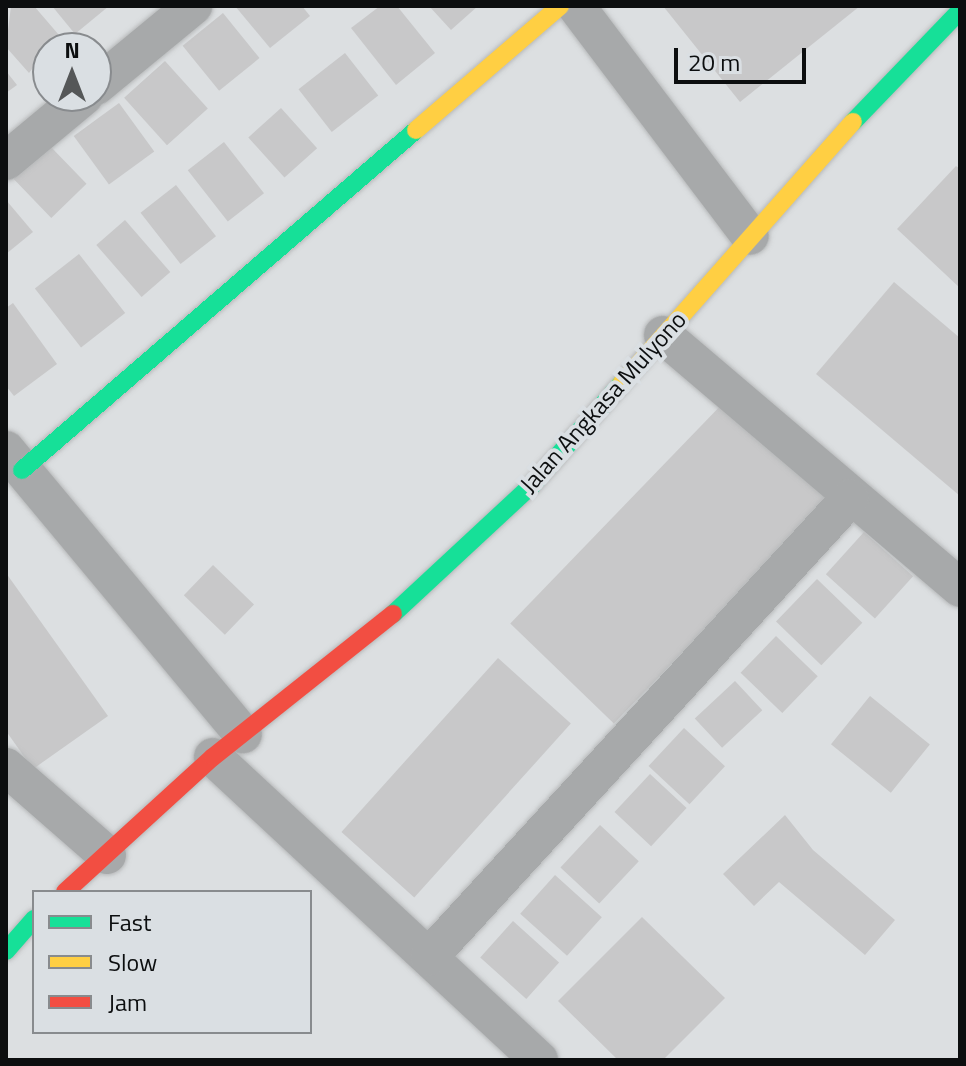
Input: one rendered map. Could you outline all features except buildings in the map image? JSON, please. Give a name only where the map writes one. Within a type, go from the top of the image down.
[{"type":"main road","points":[[14,460],[560,6]]},
{"type":"main road","name":"Jalan Angkasa Mulyono","points":[[67,890],[213,757],[414,597],[532,485],[750,236],[960,11]]},
{"type":"main road","points":[[6,951],[32,921]]},
{"type":"street","points":[[112,73],[193,6]]},
{"type":"street","points":[[576,6],[750,236]]},
{"type":"street","points":[[6,161],[65,112]]},
{"type":"street","points":[[663,335],[850,498],[957,580]]},
{"type":"street","points":[[14,460],[243,734]]},
{"type":"street","points":[[429,957],[850,498]]},
{"type":"street","points":[[213,757],[539,1060]]},
{"type":"street","points":[[6,767],[107,855]]},
{"type":"traffic: fast","points":[[853,122],[960,11]]},
{"type":"traffic: fast","points":[[22,470],[416,130]]},
{"type":"traffic: fast","points":[[393,614],[532,485],[621,384]]},
{"type":"traffic: fast","points":[[6,951],[32,921]]},
{"type":"traffic: slow","points":[[416,130],[560,6]]},
{"type":"traffic: slow","points":[[621,384],[853,122]]},
{"type":"traffic: jam","points":[[67,890],[213,757],[393,614]]}]
